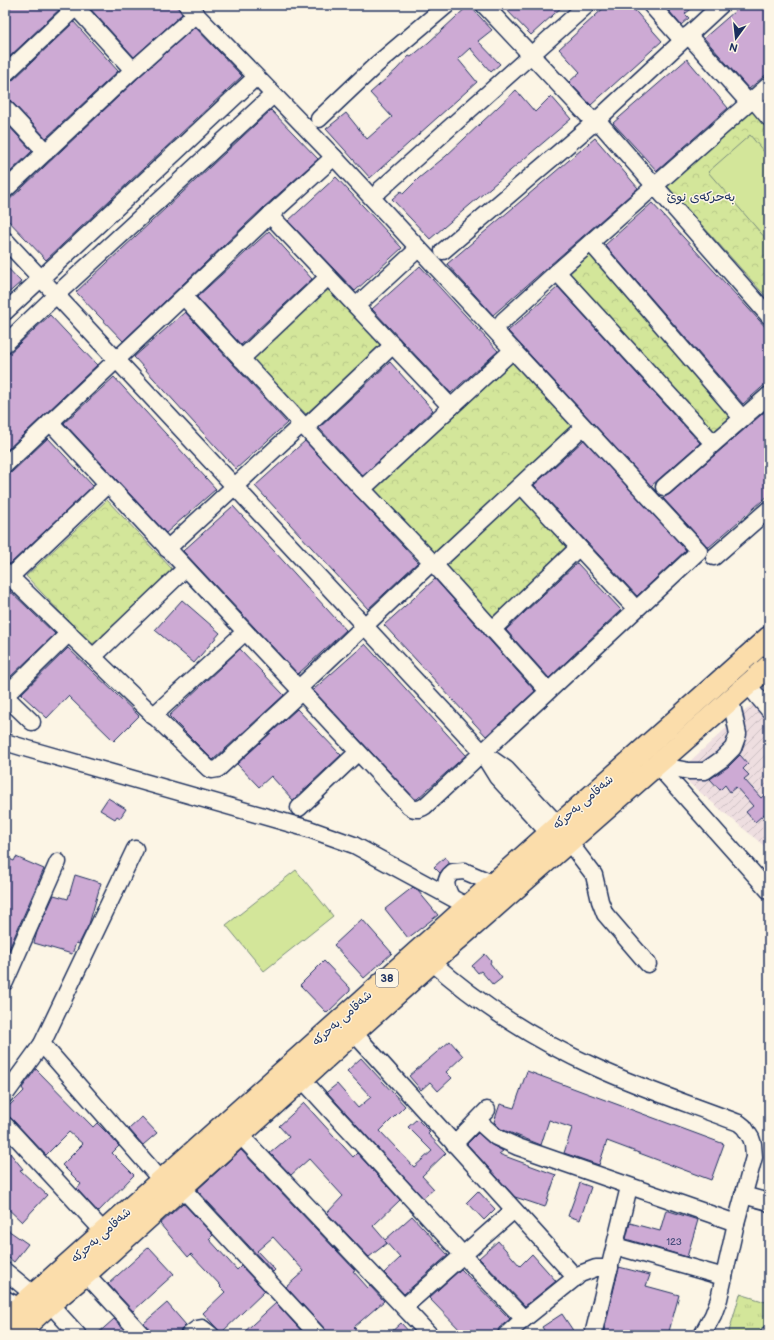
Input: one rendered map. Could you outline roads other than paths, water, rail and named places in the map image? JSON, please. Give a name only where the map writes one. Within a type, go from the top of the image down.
[{"type":"main road","name":"شەقامی بەحرکە","points":[[5,1320],[161,1180],[238,1128],[302,1079],[354,1033],[432,962],[559,833],[769,637]]},
{"type":"main road","name":"شەقامی بەحرکە","points":[[16,1335],[27,1301],[86,1274],[181,1187],[459,901],[492,884],[559,833],[657,765],[769,666]]},
{"type":"street","points":[[319,119],[376,66],[447,5]]},
{"type":"street","points":[[484,5],[595,121],[769,316]]},
{"type":"street","points":[[380,190],[532,56],[587,5]]},
{"type":"street","points":[[652,5],[769,118]]},
{"type":"street","points":[[443,251],[595,121],[721,5]]},
{"type":"street","points":[[5,74],[75,6],[133,70]]},
{"type":"street","points":[[5,190],[133,70],[192,9],[334,157],[698,551],[483,753],[422,808],[415,809],[409,806],[300,691],[50,422]]},
{"type":"street","points":[[5,312],[256,77]]},
{"type":"street","points":[[503,321],[556,272],[769,85]]},
{"type":"street","points":[[5,344],[273,95]]},
{"type":"street","points":[[5,108],[46,152]]},
{"type":"street","points":[[5,465],[270,215],[334,157]]},
{"type":"street","points":[[270,215],[450,407]]},
{"type":"street","points":[[5,240],[483,753],[506,769],[594,875],[600,901],[605,914],[648,964]]},
{"type":"street","points":[[591,242],[742,418]]},
{"type":"street","points":[[356,306],[418,249]]},
{"type":"street","points":[[556,272],[713,443]]},
{"type":"street","points":[[241,359],[328,277]]},
{"type":"street","points":[[184,297],[433,564],[548,691]]},
{"type":"street","points":[[167,549],[392,345]]},
{"type":"street","points":[[362,489],[513,350]]},
{"type":"street","points":[[664,487],[769,395]]},
{"type":"street","points":[[108,484],[8,574],[206,767],[215,770],[218,769],[300,691],[364,626],[521,485],[583,427]]},
{"type":"street","points":[[521,485],[636,609]]},
{"type":"street","points":[[714,556],[769,509]]},
{"type":"street","points":[[492,630],[578,548]]},
{"type":"street","points":[[93,657],[185,569]]},
{"type":"street","points":[[154,716],[245,632]]},
{"type":"street","points":[[32,722],[5,696],[68,633]]},
{"type":"street","points":[[748,685],[769,710]]},
{"type":"street","points":[[657,765],[689,771],[705,771],[722,759],[733,748],[738,734],[731,700]]},
{"type":"street","points":[[5,742],[28,750],[309,828],[354,845],[459,901]]},
{"type":"street","points":[[299,808],[358,752]]},
{"type":"street","points":[[657,765],[769,891]]},
{"type":"street","points":[[5,1095],[42,1044],[135,849]]},
{"type":"street","points":[[5,982],[58,862]]},
{"type":"street","points":[[459,901],[445,885],[446,879],[453,872],[464,870],[492,884]]},
{"type":"street","points":[[432,962],[451,979],[492,1010],[554,1047],[619,1077],[739,1123],[748,1132],[754,1150],[754,1157],[743,1195],[716,1307],[702,1335]]},
{"type":"street","points":[[354,1033],[576,1278]]},
{"type":"street","points":[[42,1044],[161,1180]]},
{"type":"street","points":[[302,1079],[463,1255],[524,1319]]},
{"type":"street","points":[[454,1144],[483,1116],[491,1133],[507,1143],[629,1187],[736,1223]]},
{"type":"street","points":[[5,1125],[104,1232]]},
{"type":"street","points":[[238,1128],[430,1335]]},
{"type":"street","points":[[181,1187],[318,1335]]},
{"type":"street","points":[[593,1335],[629,1187]]},
{"type":"street","points":[[743,1195],[769,1202]]},
{"type":"street","points":[[404,1307],[514,1210]]},
{"type":"street","points":[[615,1246],[724,1277]]},
{"type":"street","points":[[506,1335],[576,1278],[591,1269],[602,1267],[610,1268]]},
{"type":"street","points":[[5,1271],[27,1301],[78,1335]]},
{"type":"street","points":[[86,1274],[142,1335]]},
{"type":"street","points":[[189,1335],[197,1328],[202,1328],[211,1335]]},
{"type":"district","name":"بەحرکەی نوێ","points":[[701,196]]}]
